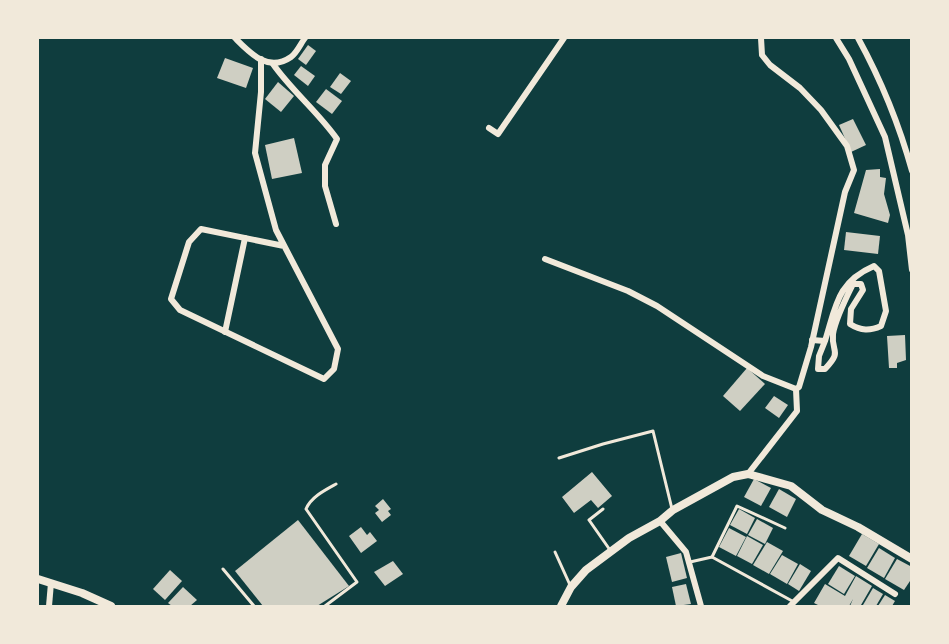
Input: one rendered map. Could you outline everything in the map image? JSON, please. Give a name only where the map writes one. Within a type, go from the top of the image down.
[{"type":"street","points":[[235,38],[254,57],[273,64],[337,139],[325,165],[325,186],[336,224]]},
{"type":"street","points":[[273,64],[292,57],[305,38]]},
{"type":"street","points":[[489,128],[498,134],[564,38]]},
{"type":"street","points":[[761,38],[762,55],[770,65],[800,88],[836,129],[847,146],[854,170],[845,192],[800,387],[796,389]]},
{"type":"street","points":[[836,38],[849,59],[885,137],[908,235],[912,270]]},
{"type":"street","points":[[858,38],[883,86],[912,171]]},
{"type":"street","points":[[261,59],[261,92],[255,153],[276,230],[338,349],[334,369],[324,379],[180,310],[171,299],[189,242],[201,229],[284,246]]},
{"type":"street","points":[[903,140],[912,142]]},
{"type":"street","points":[[225,332],[245,237]]},
{"type":"street","points":[[545,259],[628,291],[763,376],[796,389]]},
{"type":"street","points":[[874,266],[879,271],[886,311],[881,326],[871,330],[857,328],[850,324],[851,309],[863,290],[861,284],[853,285],[844,301],[833,333],[837,352],[825,369],[818,369],[819,356],[825,341],[842,289],[849,281],[874,266]]},
{"type":"street","points":[[812,340],[825,341]]},
{"type":"street","points":[[748,474],[797,411],[796,389]]},
{"type":"street","points":[[561,606],[571,587],[586,570],[629,538],[660,521],[673,510],[733,477],[748,474],[791,486],[822,510],[858,526],[912,559]]},
{"type":"street","points":[[660,521],[686,552],[701,606]]},
{"type":"street","points":[[793,605],[838,558],[895,594]]},
{"type":"street","points":[[38,579],[82,593],[111,606]]},
{"type":"street","points":[[49,606],[51,584]]},
{"type":"lane","points":[[559,458],[653,431],[673,510]]},
{"type":"lane","points":[[325,606],[357,582],[306,509],[307,505],[321,492],[336,484]]},
{"type":"lane","points":[[712,556],[737,506],[785,528]]},
{"type":"lane","points":[[603,509],[590,520],[611,551]]},
{"type":"lane","points":[[555,552],[571,587]]},
{"type":"lane","points":[[688,562],[712,556],[793,605]]},
{"type":"lane","points":[[223,568],[254,606]]},
{"type":"building","points":[[308,45],[316,51],[306,65],[298,59]]},
{"type":"building","points":[[225,58],[253,68],[246,88],[217,78]]},
{"type":"building","points":[[301,66],[315,76],[308,86],[294,75]]},
{"type":"building","points":[[340,73],[351,81],[341,94],[330,87]]},
{"type":"building","points":[[278,82],[294,96],[281,112],[265,99]]},
{"type":"building","points":[[326,89],[342,101],[332,114],[316,102]]},
{"type":"building","points":[[853,119],[866,145],[851,152],[839,125]]},
{"type":"building","points":[[294,138],[302,173],[272,179],[265,145]]},
{"type":"building","points":[[880,169],[880,177],[886,178],[884,194],[890,215],[888,223],[854,213],[866,170]]},
{"type":"building","points":[[846,232],[880,236],[878,254],[844,250]]},
{"type":"building","points":[[905,335],[906,360],[897,363],[897,368],[889,368],[887,336]]},
{"type":"building","points":[[747,368],[765,384],[740,411],[723,396]]},
{"type":"building","points":[[774,396],[788,405],[779,418],[765,408]]},
{"type":"building","points":[[592,472],[612,496],[598,508],[591,500],[574,513],[562,497]]},
{"type":"building","points":[[754,479],[771,488],[761,506],[744,497]]},
{"type":"building","points":[[779,489],[796,499],[787,517],[769,507]]},
{"type":"building","points":[[383,499],[391,509],[388,511],[391,515],[382,522],[375,513],[379,510],[375,506]]},
{"type":"building","points":[[739,509],[755,518],[747,534],[730,525]]},
{"type":"building","points":[[757,519],[773,528],[765,544],[748,535]]},
{"type":"building","points":[[298,520],[349,586],[317,606],[263,606],[235,571]]},
{"type":"building","points":[[361,527],[367,535],[370,532],[377,541],[361,553],[349,536]]},
{"type":"building","points":[[729,528],[746,537],[736,556],[719,547]]},
{"type":"building","points":[[862,534],[879,544],[866,566],[849,556]]},
{"type":"building","points":[[747,536],[763,545],[752,564],[737,556]]},
{"type":"building","points":[[767,542],[783,551],[769,574],[753,565]]},
{"type":"building","points":[[879,548],[895,558],[884,578],[867,568]]},
{"type":"building","points":[[681,553],[687,578],[672,582],[666,557]]},
{"type":"building","points":[[782,555],[798,564],[787,584],[770,574]]},
{"type":"building","points":[[897,559],[912,567],[912,578],[904,590],[885,579]]},
{"type":"building","points":[[393,561],[403,574],[385,586],[374,572]]},
{"type":"building","points":[[800,564],[811,571],[799,591],[788,584]]},
{"type":"building","points":[[839,566],[855,576],[844,594],[828,584]]},
{"type":"building","points":[[170,570],[182,581],[165,600],[153,589]]},
{"type":"building","points":[[856,576],[872,586],[861,605],[864,606],[850,606],[853,599],[849,606],[820,606],[814,603],[825,584],[845,596]]},
{"type":"building","points":[[686,584],[691,604],[676,606],[672,587]]},
{"type":"building","points":[[183,587],[197,600],[190,606],[172,606],[168,603]]},
{"type":"building","points":[[873,588],[883,594],[876,606],[863,605]]},
{"type":"building","points":[[885,595],[895,601],[892,606],[878,606]]}]
